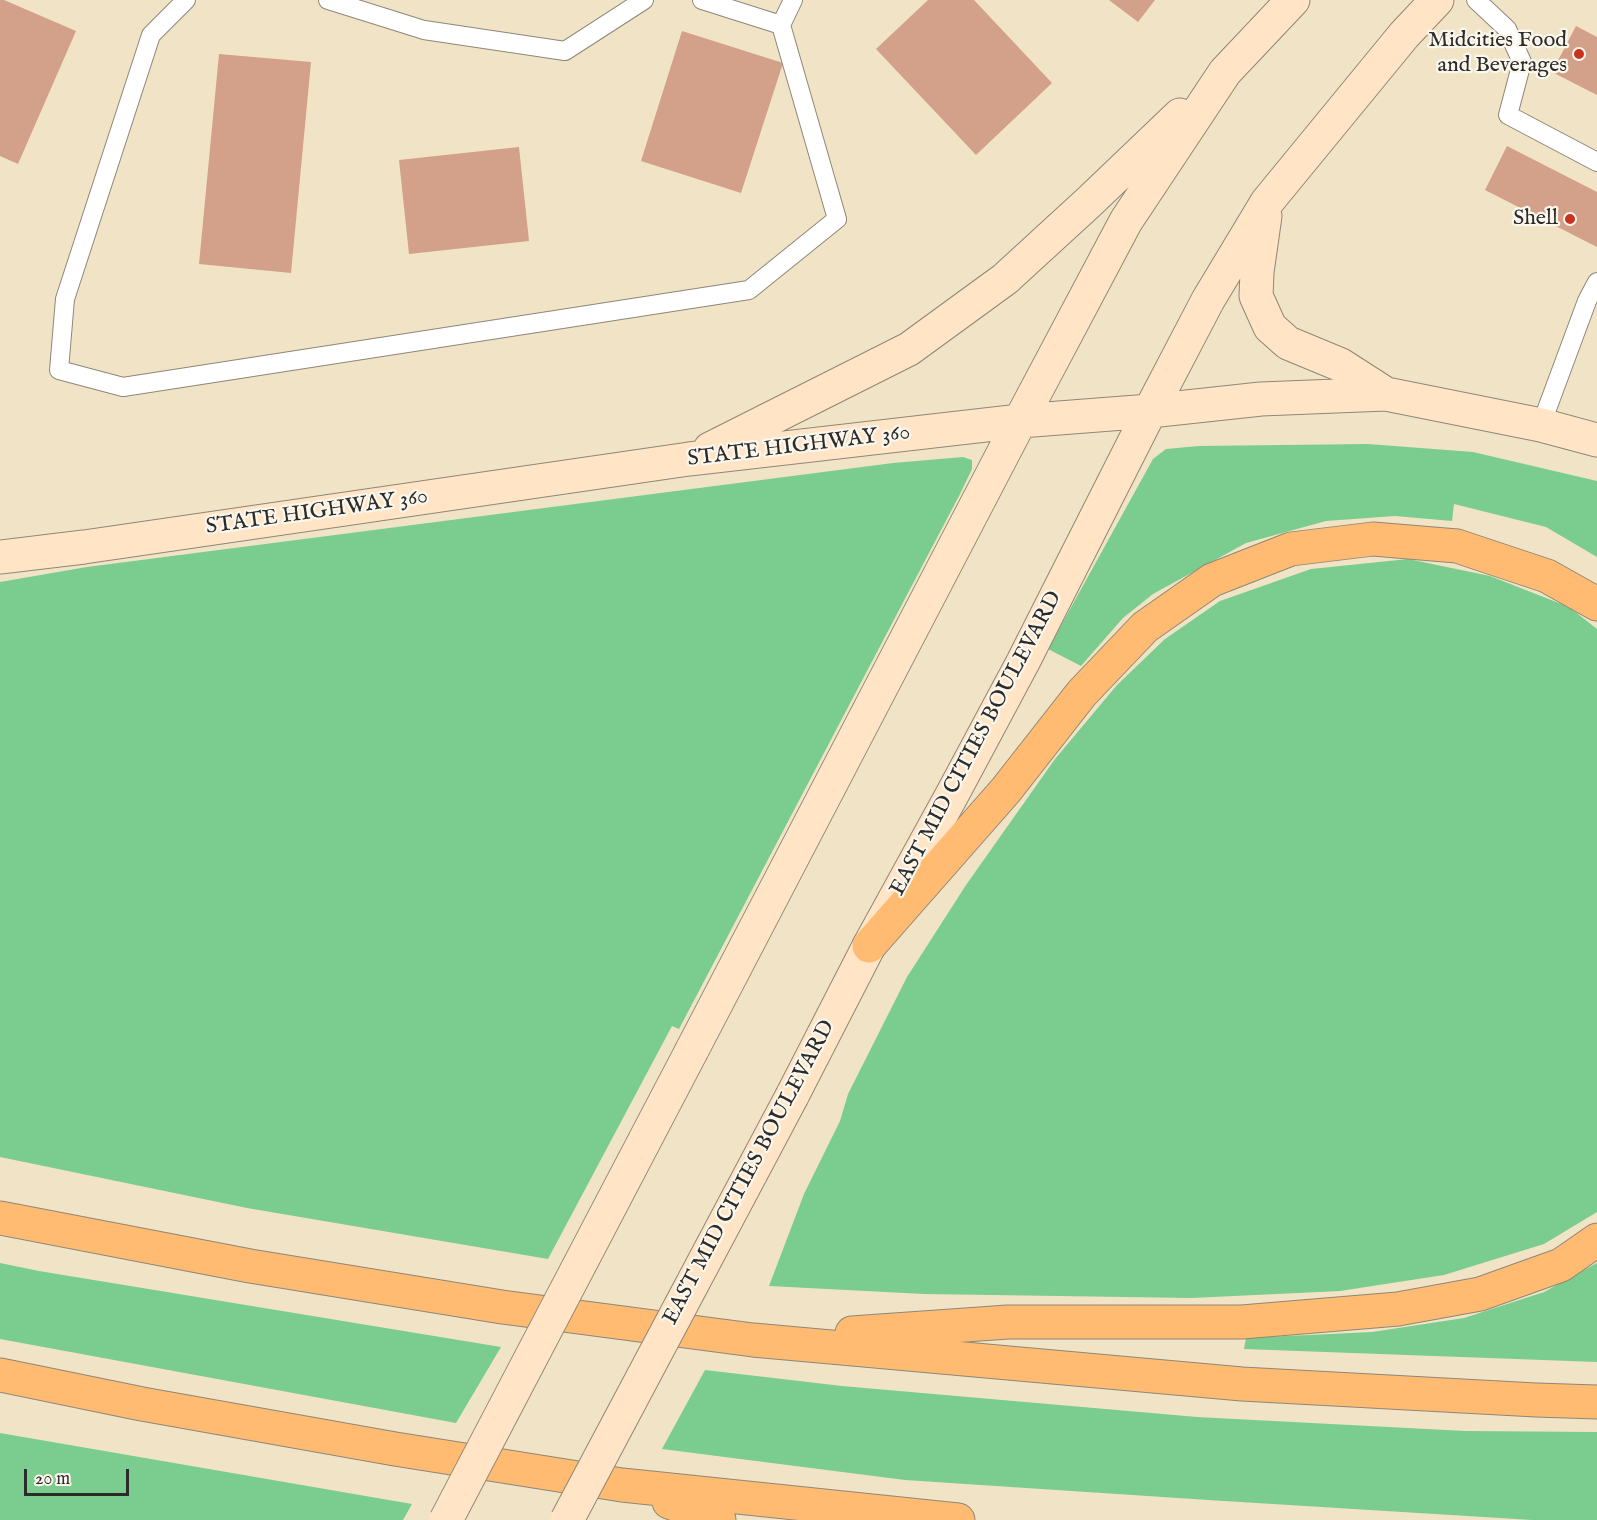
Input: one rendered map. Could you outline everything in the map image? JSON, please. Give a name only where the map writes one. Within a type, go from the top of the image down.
[{"type":"highway","points":[[869,946],[1006,790],[1082,693],[1145,627],[1212,580],[1291,549],[1373,539],[1457,546],[1547,576],[1597,604]]},
{"type":"highway","points":[[0,1218],[273,1270],[502,1307],[753,1340],[1242,1384],[1536,1401],[1597,1402]]},
{"type":"highway","points":[[753,1340],[1008,1322],[1242,1322],[1398,1309],[1480,1294],[1561,1265],[1597,1240]]},
{"type":"highway","points":[[0,1375],[142,1404],[372,1445],[622,1485],[958,1520]]},
{"type":"highway","points":[[622,1485],[719,1520]]},
{"type":"main road","points":[[689,459],[909,349],[1005,279],[1225,72],[1293,0]]},
{"type":"main road","name":"EAST MID CITIES BOULEVARD","points":[[567,1520],[869,946],[1023,662],[1208,300],[1267,202],[1404,35],[1437,0]]},
{"type":"main road","points":[[446,1520],[1126,221],[1225,72]]},
{"type":"main road","points":[[1267,202],[1256,296],[1270,327],[1288,343],[1341,365],[1386,394]]},
{"type":"main road","name":"STATE HIGHWAY 360","points":[[0,557],[84,547],[689,459],[1020,421],[1150,411],[1261,399],[1386,394],[1541,425],[1597,440]]},
{"type":"lane","points":[[186,0],[151,35],[65,299],[58,369],[123,387],[749,290],[837,219],[781,25],[793,0]]},
{"type":"lane","points":[[328,0],[424,30],[565,51],[644,0]]},
{"type":"lane","points":[[702,0],[781,25]]},
{"type":"lane","points":[[1476,0],[1507,29],[1522,62],[1508,115],[1597,162]]},
{"type":"lane","points":[[1541,425],[1587,301],[1597,282]]},
{"type":"green space","points":[[1368,444],[1473,452],[1597,481],[1597,557],[1546,527],[1454,504],[1452,521],[1395,516],[1326,521],[1246,543],[1153,594],[1123,618],[1081,666],[1048,649],[1153,459],[1166,449],[1199,446]]},
{"type":"green space","points":[[963,457],[972,460],[972,469],[960,494],[679,1029],[672,1026],[548,1259],[247,1208],[0,1157],[0,582],[87,567],[893,463]]},
{"type":"green space","points":[[1408,559],[1490,576],[1569,607],[1597,629],[1597,1212],[1544,1244],[1444,1275],[1340,1291],[1192,1298],[924,1294],[769,1286],[804,1194],[840,1121],[848,1094],[907,977],[966,885],[1055,759],[1117,685],[1165,639],[1220,601],[1311,569]]},
{"type":"green space","points":[[0,1263],[501,1347],[456,1423],[0,1339]]},
{"type":"green space","points":[[1597,1263],[1597,1362],[1244,1349],[1246,1338],[1372,1332],[1464,1318],[1544,1292]]},
{"type":"green space","points":[[705,1370],[842,1386],[1197,1417],[1465,1431],[1597,1432],[1597,1520],[1532,1520],[905,1480],[662,1449]]},
{"type":"green space","points":[[0,1433],[412,1504],[403,1520],[0,1520]]},
{"type":"building","points":[[0,0],[76,31],[18,164],[0,156]]},
{"type":"building","points":[[928,0],[974,0],[1052,83],[976,155],[876,49]]},
{"type":"building","points":[[1109,0],[1155,0],[1138,22]]},
{"type":"building","name":"Midcities Food and Beverages","points":[[1576,26],[1597,37],[1597,95],[1552,72]]},
{"type":"building","points":[[682,31],[783,63],[741,193],[641,161]]},
{"type":"building","points":[[219,54],[311,62],[291,273],[199,264]]},
{"type":"building","name":"Shell","points":[[1507,146],[1597,192],[1597,247],[1485,190]]},
{"type":"building","points":[[519,147],[529,241],[409,254],[399,160]]},
{"type":"place","name":"Midcities Food and Beverages","points":[[1579,54]]},
{"type":"place","name":"Shell","points":[[1570,219]]}]
